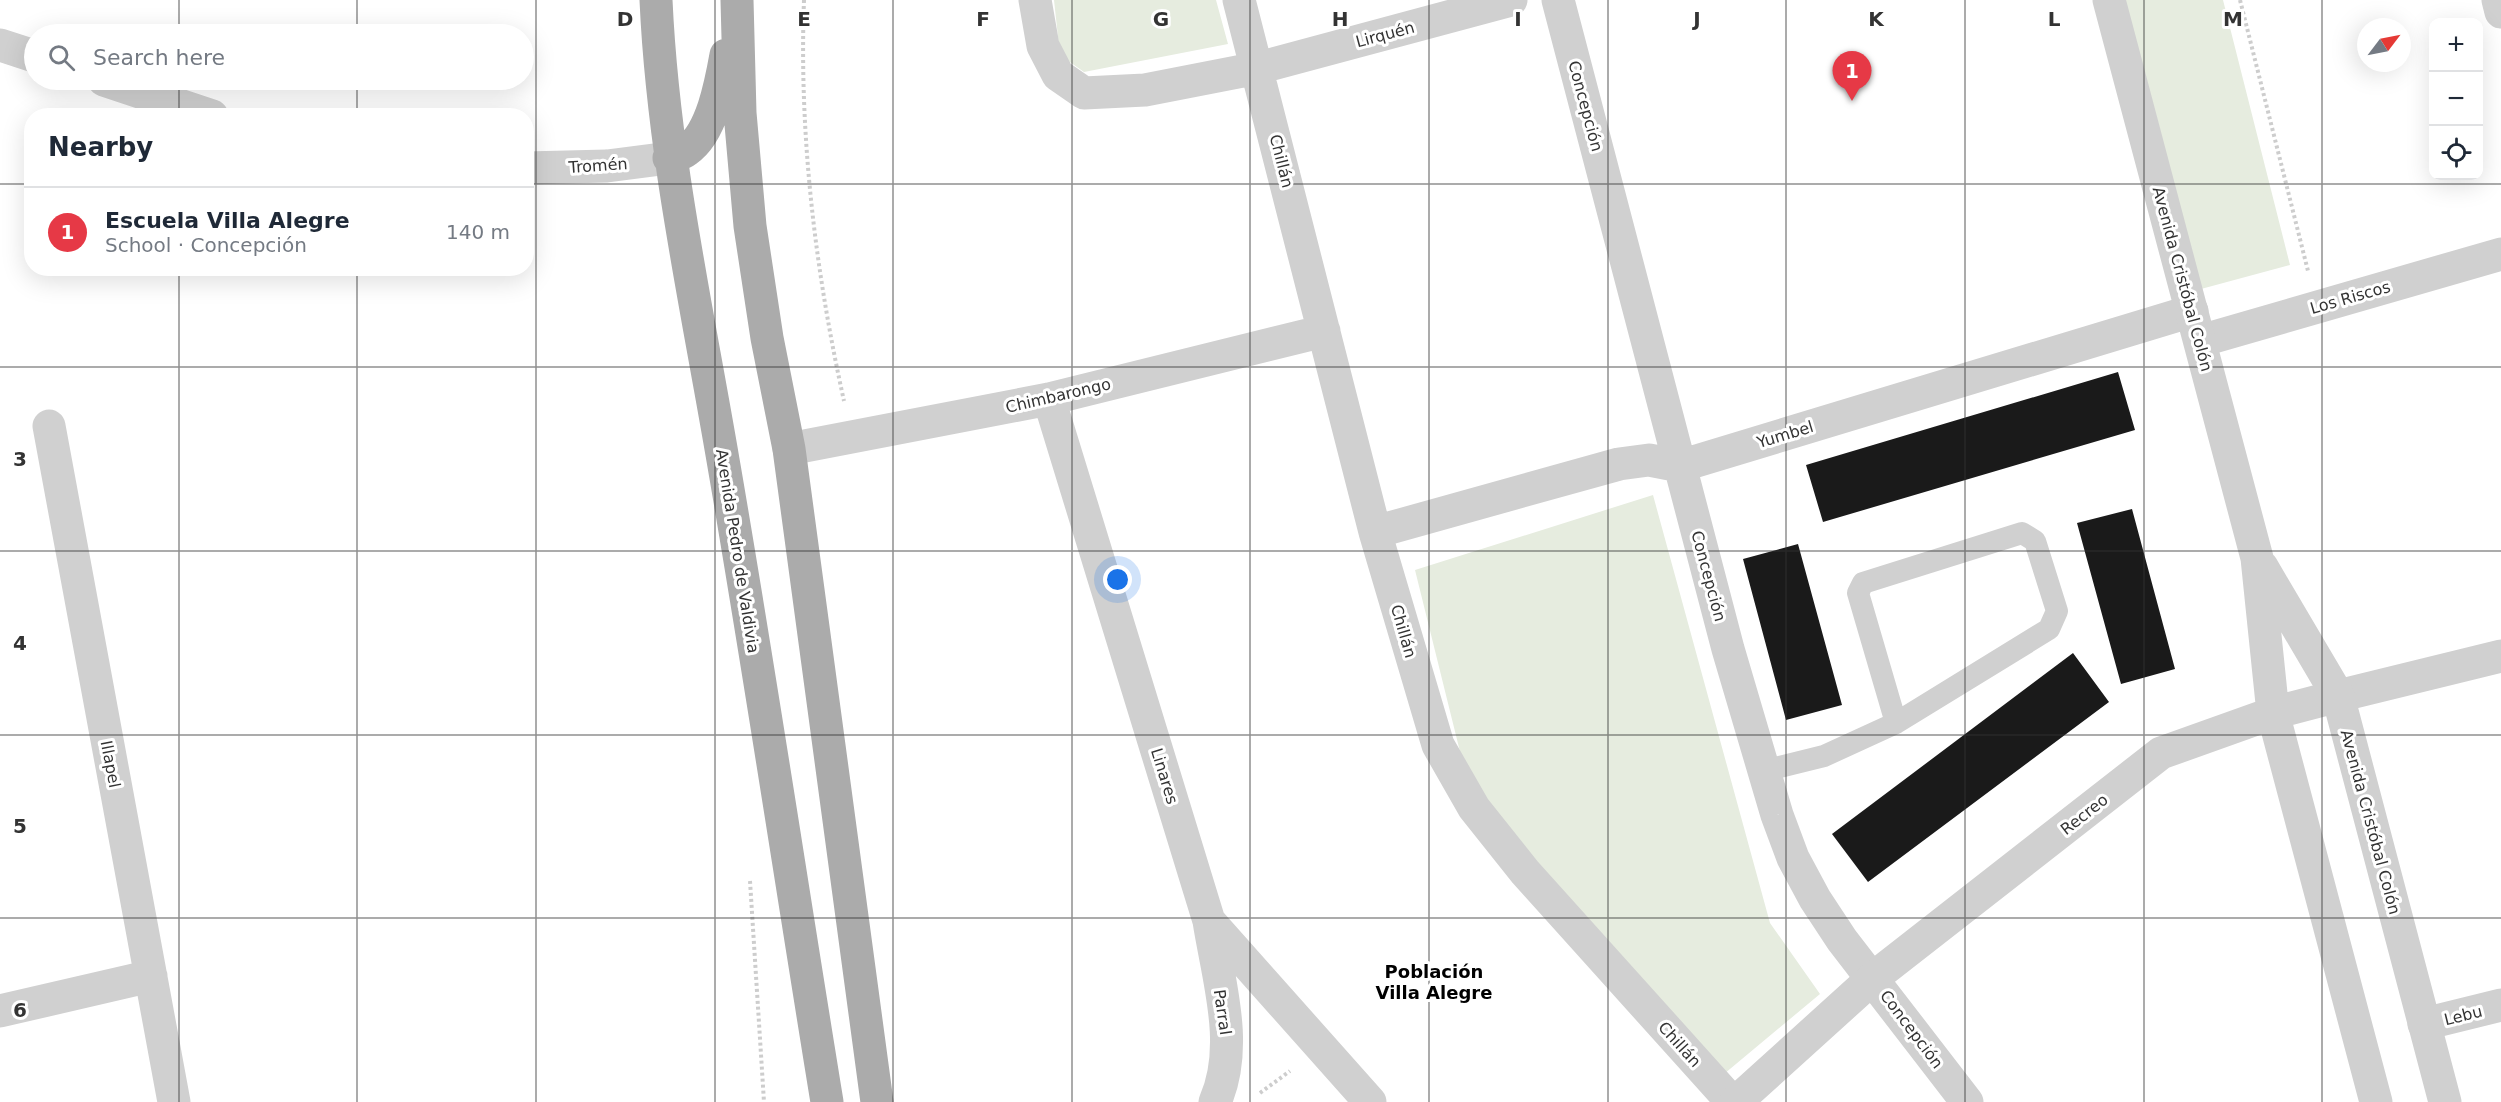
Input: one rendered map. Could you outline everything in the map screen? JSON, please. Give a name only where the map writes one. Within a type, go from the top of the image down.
[{"type":"main road","name":"Avenida Pedro de Valdivia","points":[[656,0],[659,75],[669,158],[721,450],[827,1102]]},
{"type":"main road","points":[[669,158],[687,150],[702,133],[719,93],[737,2]]},
{"type":"main road","points":[[737,2],[740,113],[750,226],[767,338],[789,449],[877,1102]]},
{"type":"street","points":[[1035,0],[1043,46],[1058,75],[1084,93],[1145,90],[1258,68]]},
{"type":"street","name":"Chillán","points":[[1239,0],[1375,532],[1438,745],[1474,808],[1525,872],[1734,1102]]},
{"type":"street","name":"Lirquén","points":[[1258,68],[1511,0]]},
{"type":"street","name":"Concepción","points":[[1558,0],[1680,466],[1776,815],[1793,858],[1809,889],[1842,940],[1967,1102]]},
{"type":"street","name":"Avenida Cristóbal Colón","points":[[2109,0],[2257,558],[2273,713],[2376,1102]]},
{"type":"street","points":[[2498,0],[2501,12]]},
{"type":"street","points":[[0,45],[24,53]]},
{"type":"street","points":[[134,90],[188,108]]},
{"type":"street","name":"Tromén","points":[[534,168],[607,166],[669,158]]},
{"type":"street","name":"Los Riscos","points":[[2196,326],[2317,307],[2501,254]]},
{"type":"street","name":"Yumbel","points":[[1375,532],[1619,464],[1649,460],[1680,466],[2196,326]]},
{"type":"street","name":"Chimbarongo","points":[[789,449],[1049,399],[1324,331]]},
{"type":"street","name":"Linares","points":[[1049,399],[1209,921],[1370,1102]]},
{"type":"street","name":"Illapel","points":[[49,426],[174,1102]]},
{"type":"street","name":"Avenida Cristóbal Colón","points":[[2257,558],[2338,696],[2445,1102]]},
{"type":"street","name":"Recreo","points":[[1734,1102],[1873,978],[2161,753],[2273,713],[2501,656]]},
{"type":"street","name":"Parral","points":[[1209,921],[1228,1041],[1224,1082],[1215,1102]]},
{"type":"street","points":[[0,1011],[151,976]]},
{"type":"street","name":"Lebu","points":[[2424,1024],[2501,1005]]},
{"type":"lane","points":[[1763,771],[1824,756],[1896,723],[2049,629],[2056,611],[2035,541],[2029,536],[2022,533],[1863,583],[1858,593],[1896,723]]},
{"type":"path","points":[[804,0],[805,117],[811,202],[821,281],[852,437]]},
{"type":"path","points":[[2240,0],[2317,307]]},
{"type":"path","points":[[1256,1095],[1323,1049]]},
{"type":"shaded area","points":[[1054,0],[1216,0],[1228,44],[1084,72],[1060,55]]},
{"type":"shaded area","points":[[2125,0],[2223,0],[2290,265],[2201,289]]},
{"type":"shaded area","points":[[1653,495],[1770,923],[1820,994],[1718,1079],[1469,788],[1415,570]]},
{"type":"building","points":[[2118,372],[2135,430],[1823,522],[1806,465]]},
{"type":"building","points":[[2132,509],[2175,669],[2121,684],[2077,523]]},
{"type":"building","points":[[1798,544],[1842,705],[1786,720],[1743,559]]},
{"type":"building","points":[[2073,653],[2109,702],[1868,882],[1832,834]]},
{"type":"place","name":"Escuela Villa Alegre","points":[[1852,101]]},
{"type":"district","name":"Población Villa Alegre","points":[[1434,982]]}]
